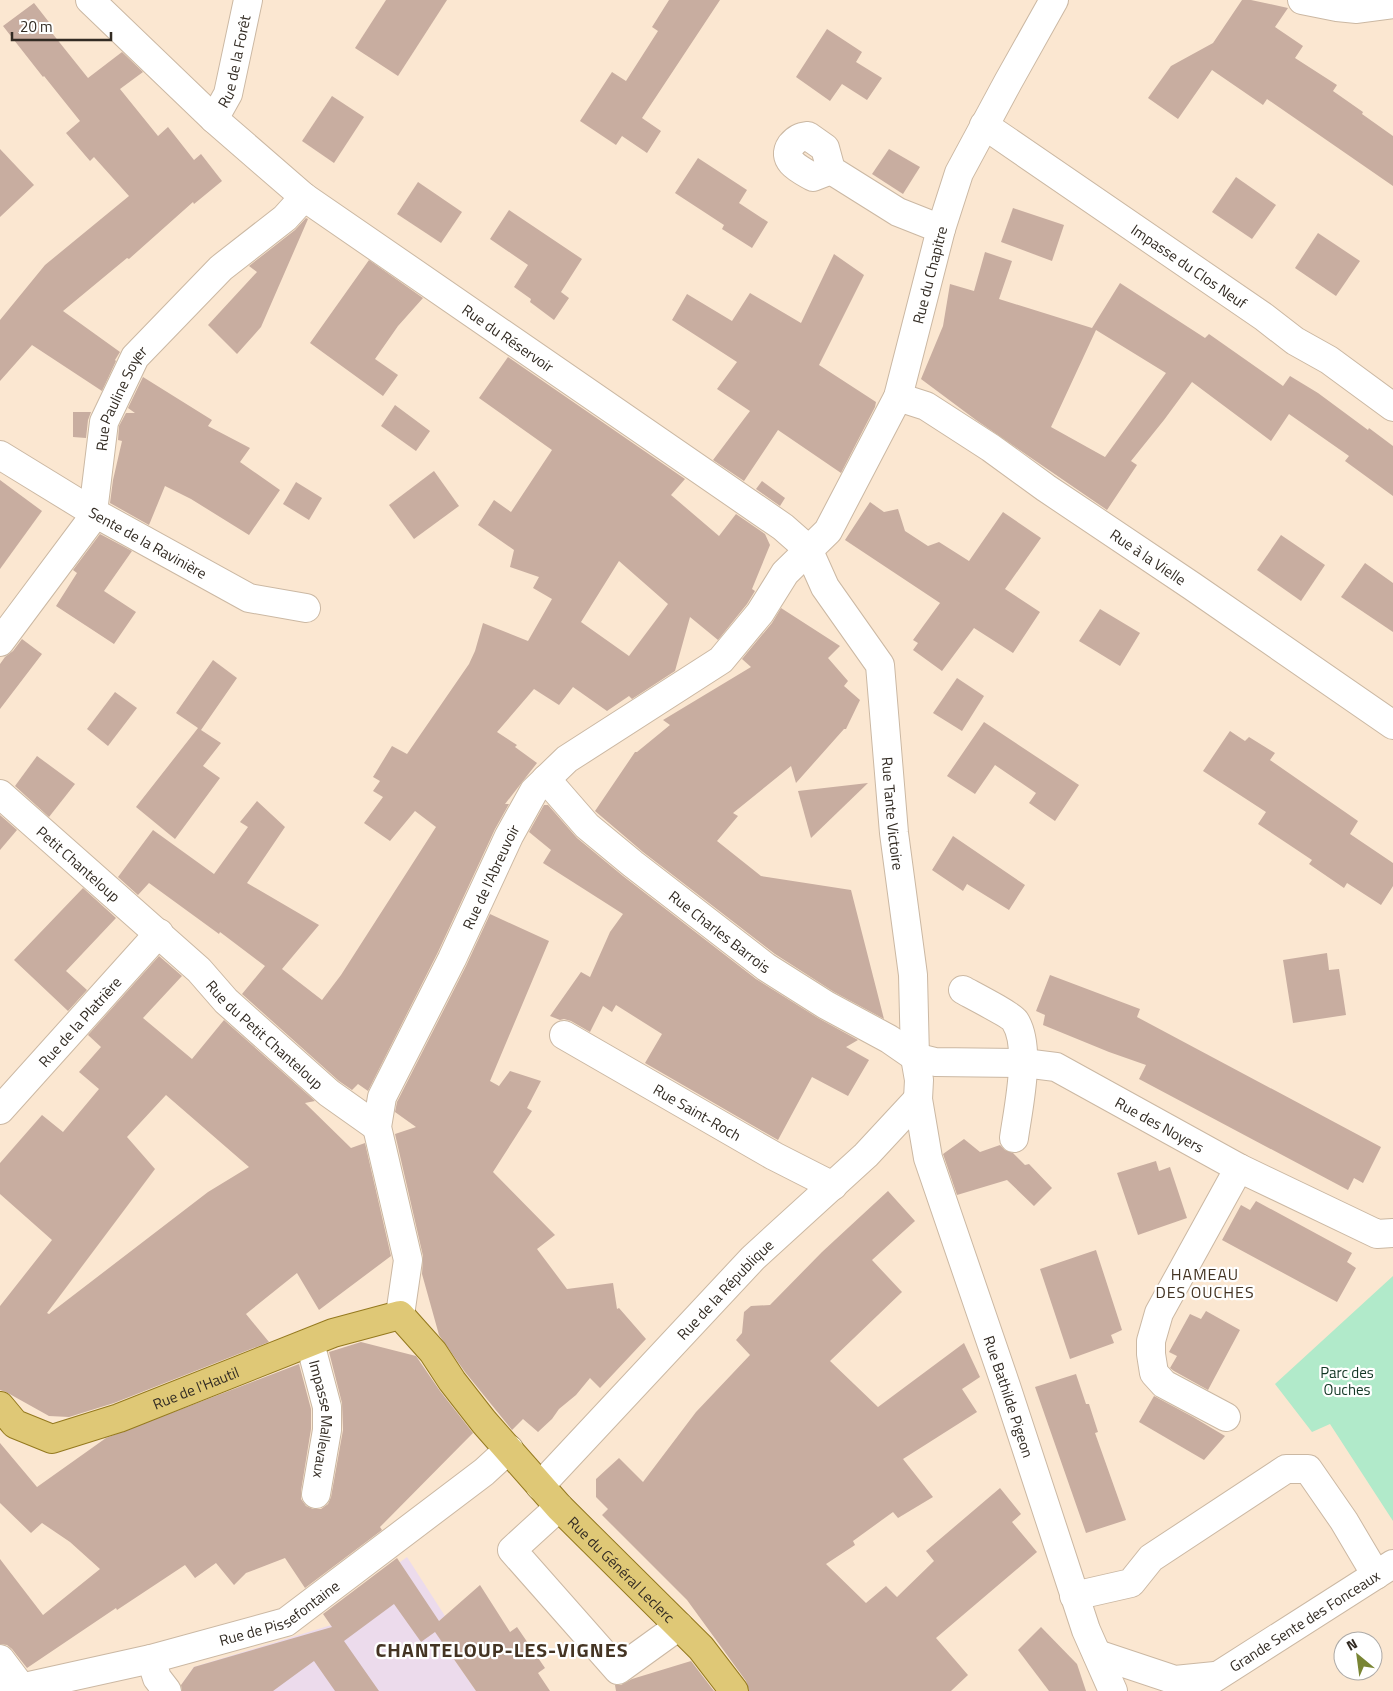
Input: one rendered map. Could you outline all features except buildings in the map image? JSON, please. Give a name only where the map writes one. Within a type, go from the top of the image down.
[{"type":"main road","name":"Rue de l'Hautil","points":[[0,1406],[15,1424],[52,1440],[119,1418],[333,1333],[400,1315]]},
{"type":"main road","name":"Rue du Général Leclerc","points":[[400,1315],[433,1352],[452,1381],[484,1422],[509,1448],[540,1486],[701,1648],[734,1691]]},
{"type":"street","name":"Rue du Réservoir","points":[[90,0],[214,119],[304,197],[783,527],[808,549]]},
{"type":"street","name":"Rue de la Forêt","points":[[214,119],[228,94],[248,0]]},
{"type":"street","name":"Rue du Chapitre","points":[[808,549],[828,531],[898,397],[941,229],[959,173],[1054,0]]},
{"type":"street","points":[[1302,0],[1356,9],[1393,4]]},
{"type":"street","name":"Impasse du Clos Neuf","points":[[984,125],[1264,316],[1295,341],[1328,360],[1393,407]]},
{"type":"street","points":[[831,170],[898,212],[941,229]]},
{"type":"street","name":"Rue Pauline Soyer","points":[[0,642],[91,520],[104,422],[135,357],[221,268],[285,218],[304,197]]},
{"type":"street","name":"Rue à la Vielle","points":[[898,397],[926,406],[991,448],[1046,488],[1393,725]]},
{"type":"street","name":"Sente de la Ravinière","points":[[0,455],[93,512],[249,598],[306,608]]},
{"type":"street","name":"Rue de l'Abreuvoir","points":[[400,1315],[408,1260],[376,1127],[382,1097],[452,959],[509,836],[534,791],[567,759],[721,660],[760,613],[785,573],[808,549]]},
{"type":"street","name":"Rue Tante Victoire","points":[[808,549],[826,587],[880,665],[894,833],[913,975],[916,1057],[919,1080],[918,1099]]},
{"type":"street","name":"Rue Charles Barrois","points":[[546,779],[587,826],[766,967],[826,1005],[888,1038],[916,1057]]},
{"type":"street","name":"Petit Chanteloup","points":[[0,794],[159,933]]},
{"type":"street","name":"Rue du Petit Chanteloup","points":[[159,933],[199,970],[226,1002],[328,1093],[376,1127]]},
{"type":"street","name":"Rue de la Platrière","points":[[0,1110],[159,933]]},
{"type":"street","points":[[963,990],[1014,1020],[1022,1036],[1024,1063],[1014,1138]]},
{"type":"street","name":"Rue Saint-Roch","points":[[564,1034],[774,1156],[832,1186]]},
{"type":"street","name":"Rue des Noyers","points":[[916,1057],[934,1062],[1024,1063],[1056,1067],[1239,1168],[1378,1234],[1393,1234]]},
{"type":"street","name":"Rue de la République","points":[[540,1486],[753,1258],[866,1155],[918,1099]]},
{"type":"street","name":"Rue Bathilde Pigeon","points":[[918,1099],[928,1158],[1006,1386],[1074,1596],[1086,1630],[1113,1691]]},
{"type":"street","points":[[1226,1417],[1164,1384],[1154,1373],[1151,1341],[1160,1313],[1239,1168]]},
{"type":"street","name":"Impasse Mallevaux","points":[[310,1342],[327,1407],[327,1430],[316,1494]]},
{"type":"street","name":"Rue de Pissefontaine","points":[[18,1690],[152,1659],[286,1622],[484,1472],[509,1448]]},
{"type":"street","points":[[1074,1596],[1131,1583],[1150,1558],[1286,1469],[1308,1469],[1344,1521],[1385,1569]]},
{"type":"street","points":[[559,1507],[512,1550],[618,1670],[679,1626]]},
{"type":"street","name":"Grande Sente des Fonceaux","points":[[1097,1654],[1175,1680],[1204,1684],[1385,1569]]},
{"type":"street","points":[[0,1659],[18,1690]]},
{"type":"street","points":[[152,1659],[157,1678],[167,1691]]},
{"type":"shaded area","points":[[407,1557],[445,1616],[432,1627],[476,1691],[187,1691],[182,1684],[194,1667],[338,1623],[331,1613]]},
{"type":"green space","name":"Parc des Ouches","points":[[1393,1276],[1393,1521],[1330,1424],[1312,1432],[1275,1384]]},
{"type":"district","name":"HAMEAU DES OUCHES","points":[[1205,1283]]},
{"type":"district","name":"CHANTELOUP-LES-VIGNES","points":[[502,1649]]}]
